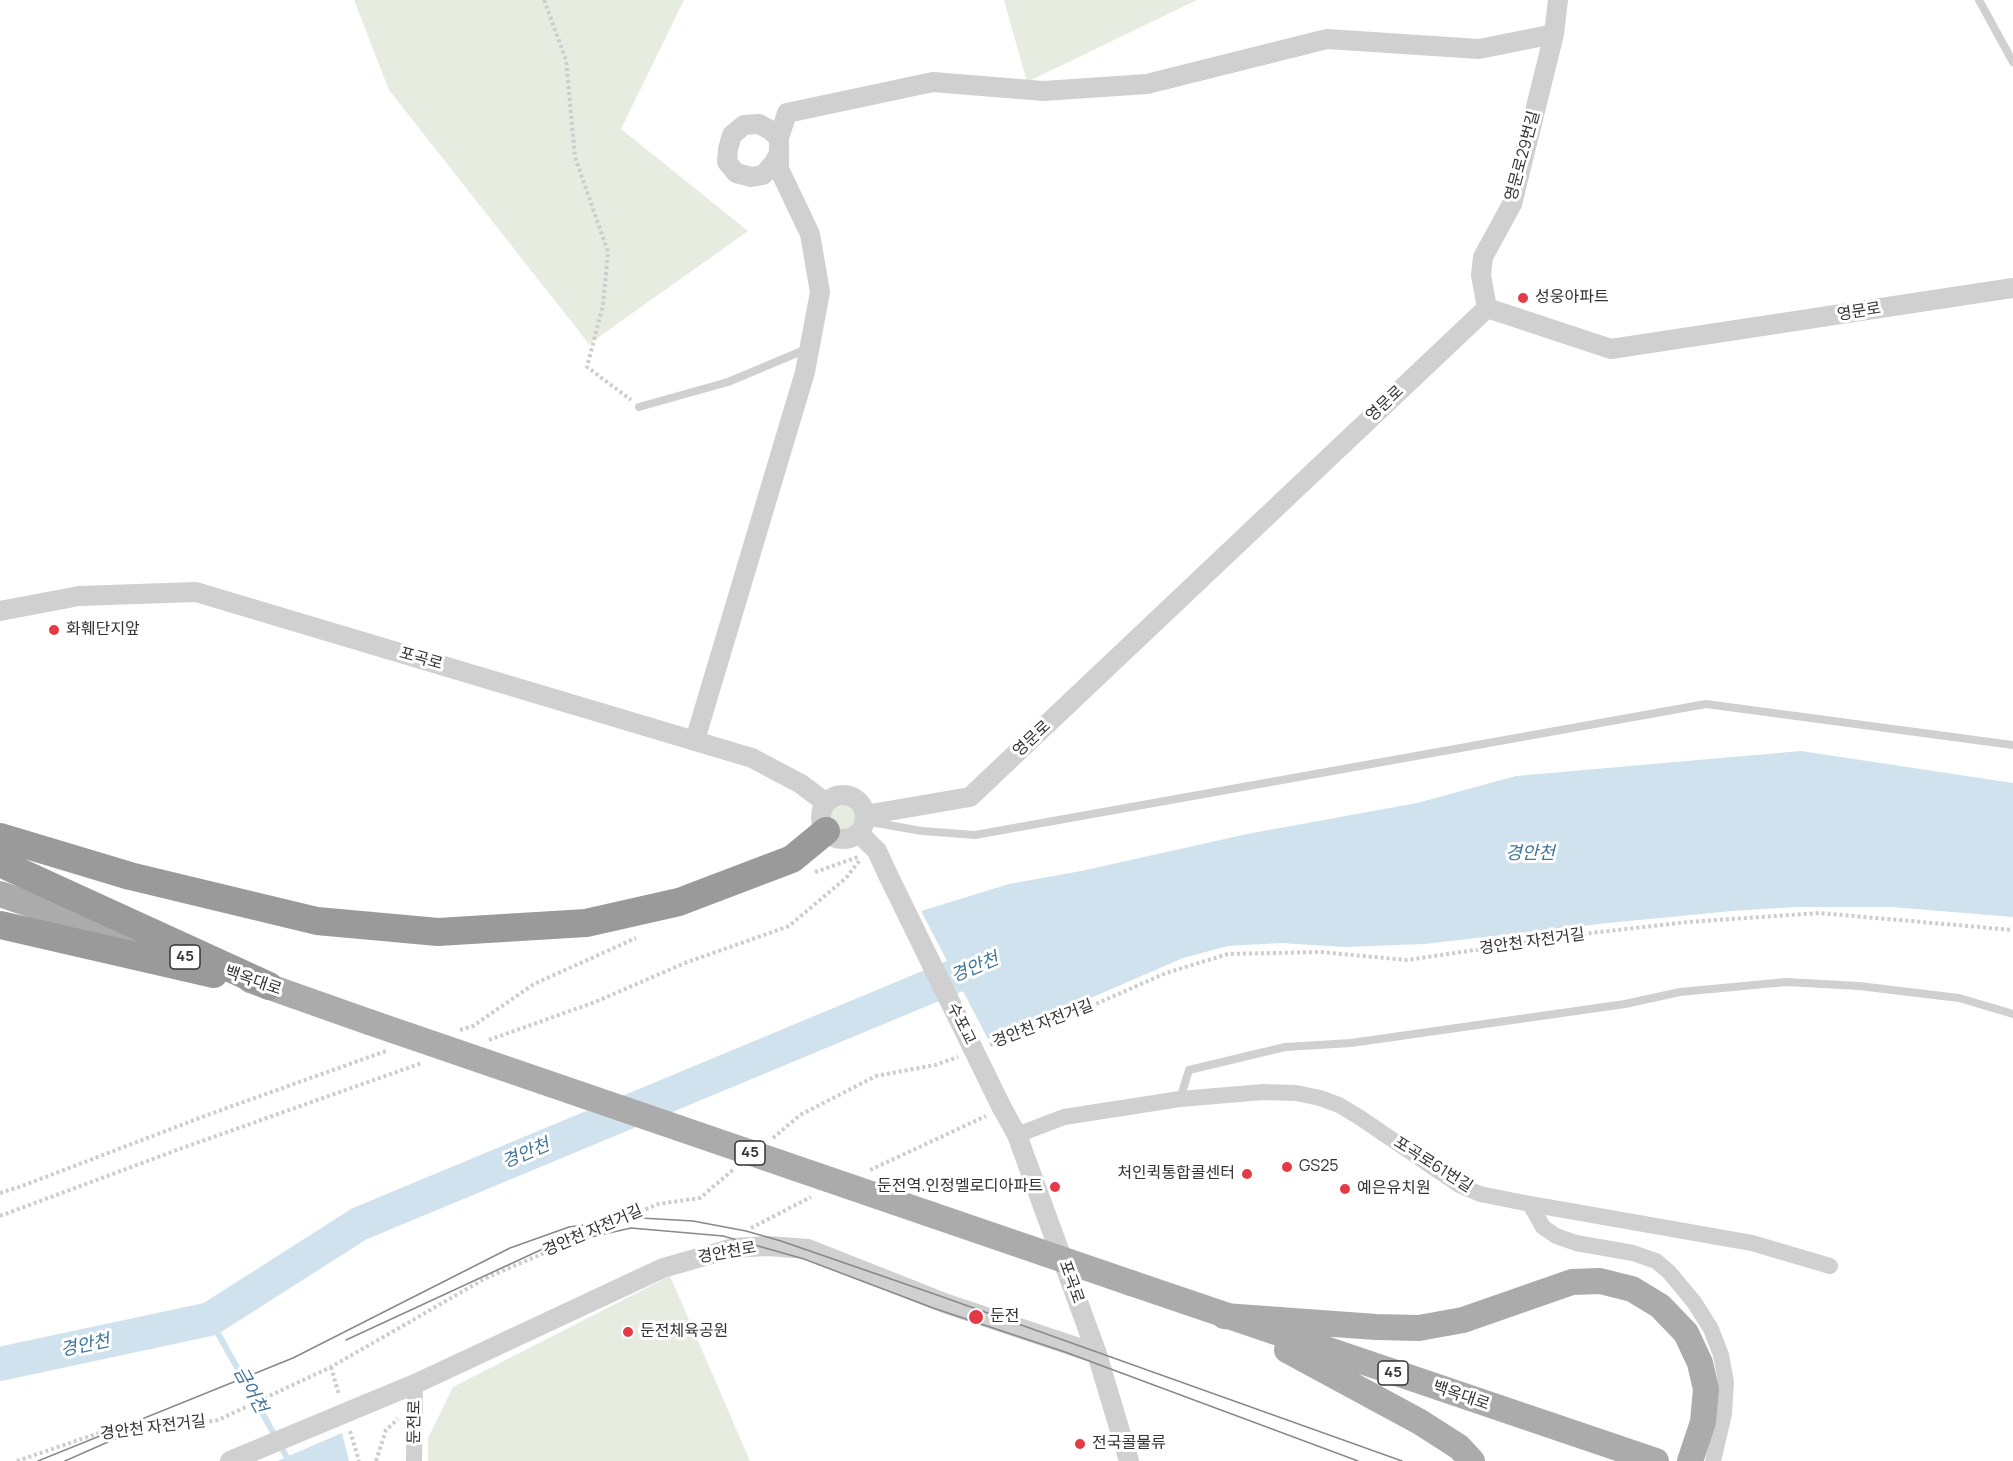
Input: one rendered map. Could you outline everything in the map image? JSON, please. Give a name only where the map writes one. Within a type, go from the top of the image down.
[{"type":"highway","points":[[0,837],[130,876],[317,921],[438,932],[586,923],[679,902],[792,859],[826,817]]},
{"type":"highway","points":[[0,863],[269,986]]},
{"type":"highway","points":[[0,925],[269,986]]},
{"type":"main road","name":"백옥대로","points":[[0,894],[1224,1316],[1656,1461]]},
{"type":"main road","points":[[1224,1316],[1419,1328],[1463,1320],[1572,1282],[1600,1281],[1632,1289],[1660,1306],[1686,1333],[1700,1363],[1706,1389],[1703,1422],[1690,1461]]},
{"type":"main road","points":[[1224,1316],[1420,1422],[1460,1448],[1472,1461]]},
{"type":"street","name":"영문로29번길","points":[[1486,308],[1481,275],[1484,257],[1512,204],[1554,34],[1558,0]]},
{"type":"street","points":[[695,740],[805,372],[820,292],[810,234],[779,169],[779,146],[787,113],[933,82],[1043,91],[1147,84],[1327,39],[1479,49],[1554,34]]},
{"type":"street","name":"영문로","points":[[863,823],[970,797],[1486,308],[1611,350],[2013,288]]},
{"type":"street","name":"포곡로","points":[[0,610],[79,596],[196,592],[752,758],[801,784],[826,817]]},
{"type":"street","points":[[849,795],[861,804],[863,823],[845,839],[837,838],[826,817],[834,796],[849,795]]},
{"type":"street","name":"수포교","points":[[863,823],[1002,1108]]},
{"type":"street","name":"포곡로61번길","points":[[1017,1135],[1064,1117],[1179,1099],[1263,1092],[1296,1093],[1320,1098],[1359,1117],[1459,1185],[1480,1194],[1752,1243],[1830,1266]]},
{"type":"street","name":"포곡로","points":[[1002,1108],[1017,1135],[1097,1354],[1129,1461]]},
{"type":"street","points":[[1530,1204],[1543,1227],[1556,1236],[1576,1243],[1633,1253],[1656,1261],[1669,1272],[1694,1302],[1711,1329],[1721,1355],[1726,1382],[1724,1414],[1713,1461]]},
{"type":"street","name":"경안천로","points":[[230,1461],[415,1384],[663,1268],[733,1248],[768,1246],[808,1249],[947,1304],[1097,1354]]},
{"type":"street","name":"둔전로","points":[[414,1461],[415,1384]]},
{"type":"lane","points":[[1979,0],[2013,62]]},
{"type":"lane","points":[[639,407],[728,382],[809,348]]},
{"type":"lane","points":[[863,823],[975,835],[1706,704],[2013,745]]},
{"type":"lane","points":[[1179,1099],[1189,1070],[1285,1047],[1351,1043],[1625,1004],[1680,992],[1786,982],[1859,986],[1959,998],[2013,1014]]},
{"type":"path","points":[[544,0],[566,60],[575,157],[608,252],[603,305],[587,367],[639,407]]},
{"type":"path","points":[[812,873],[863,855]]},
{"type":"path","name":"경안천 자전거길","points":[[980,1048],[1080,1011],[1166,973],[1228,954],[1320,952],[1407,960],[1677,923],[1819,914],[2013,930]]},
{"type":"path","points":[[452,1032],[473,1026],[534,984],[640,936]]},
{"type":"path","points":[[0,1193],[388,1050]]},
{"type":"path","points":[[772,1138],[800,1115],[876,1077],[935,1065],[969,1053]]},
{"type":"path","name":"경안천 자전거길","points":[[16,1461],[102,1432],[163,1430],[218,1420],[331,1367],[486,1278],[657,1204],[700,1198],[736,1168]]},
{"type":"path","points":[[376,1461],[386,1430],[395,1420],[415,1412]]},
{"type":"shaded area","points":[[354,0],[684,0],[621,129],[748,231],[589,344],[389,90]]},
{"type":"shaded area","points":[[1004,0],[1197,0],[1027,82]]},
{"type":"shaded area","points":[[843,801],[849,802],[857,810],[857,822],[849,830],[843,831],[837,830],[829,822],[828,816],[829,810],[837,802]]},
{"type":"shaded area","name":"둔전체육공원","points":[[670,1276],[750,1461],[428,1461],[428,1438],[453,1387]]},
{"type":"water","name":"경안천","points":[[1801,751],[2013,783],[2013,917],[1891,907],[1796,907],[1608,923],[1424,944],[1345,947],[1281,943],[1228,946],[1183,958],[1079,1003],[1040,1015],[988,1039],[921,911],[1009,884],[1081,871],[1247,834],[1417,803],[1516,776]]},
{"type":"water","points":[[342,1433],[349,1461],[277,1461]]},
{"type":"waterway","name":"경안천","points":[[0,1364],[210,1319],[359,1224],[998,958]]},
{"type":"waterway","name":"금어천","points":[[210,1319],[289,1461]]},
{"type":"tram line","points":[[38,1461],[293,1358],[510,1248],[569,1227],[641,1218],[693,1221],[746,1231],[781,1241],[1402,1461]]},
{"type":"tram line","points":[[346,1340],[547,1247],[631,1228],[723,1236],[804,1259],[933,1308],[1065,1352],[1358,1461]]},
{"type":"tram line","points":[[65,1461],[117,1438]]},
{"type":"place","name":"성웅아파트","points":[[1523,298]]},
{"type":"place","name":"화훼단지앞","points":[[54,630]]},
{"type":"place","name":"GS25","points":[[1287,1167]]},
{"type":"place","name":"처인퀵통합콜센터","points":[[1247,1174]]},
{"type":"place","name":"둔전역.인정멜로디아파트","points":[[1055,1187]]},
{"type":"place","name":"예은유치원","points":[[1345,1189]]},
{"type":"place","name":"둔전","points":[[976,1317]]},
{"type":"place","name":"둔전체육공원","points":[[628,1332]]},
{"type":"place","name":"전국콜물류","points":[[1080,1444]]}]
